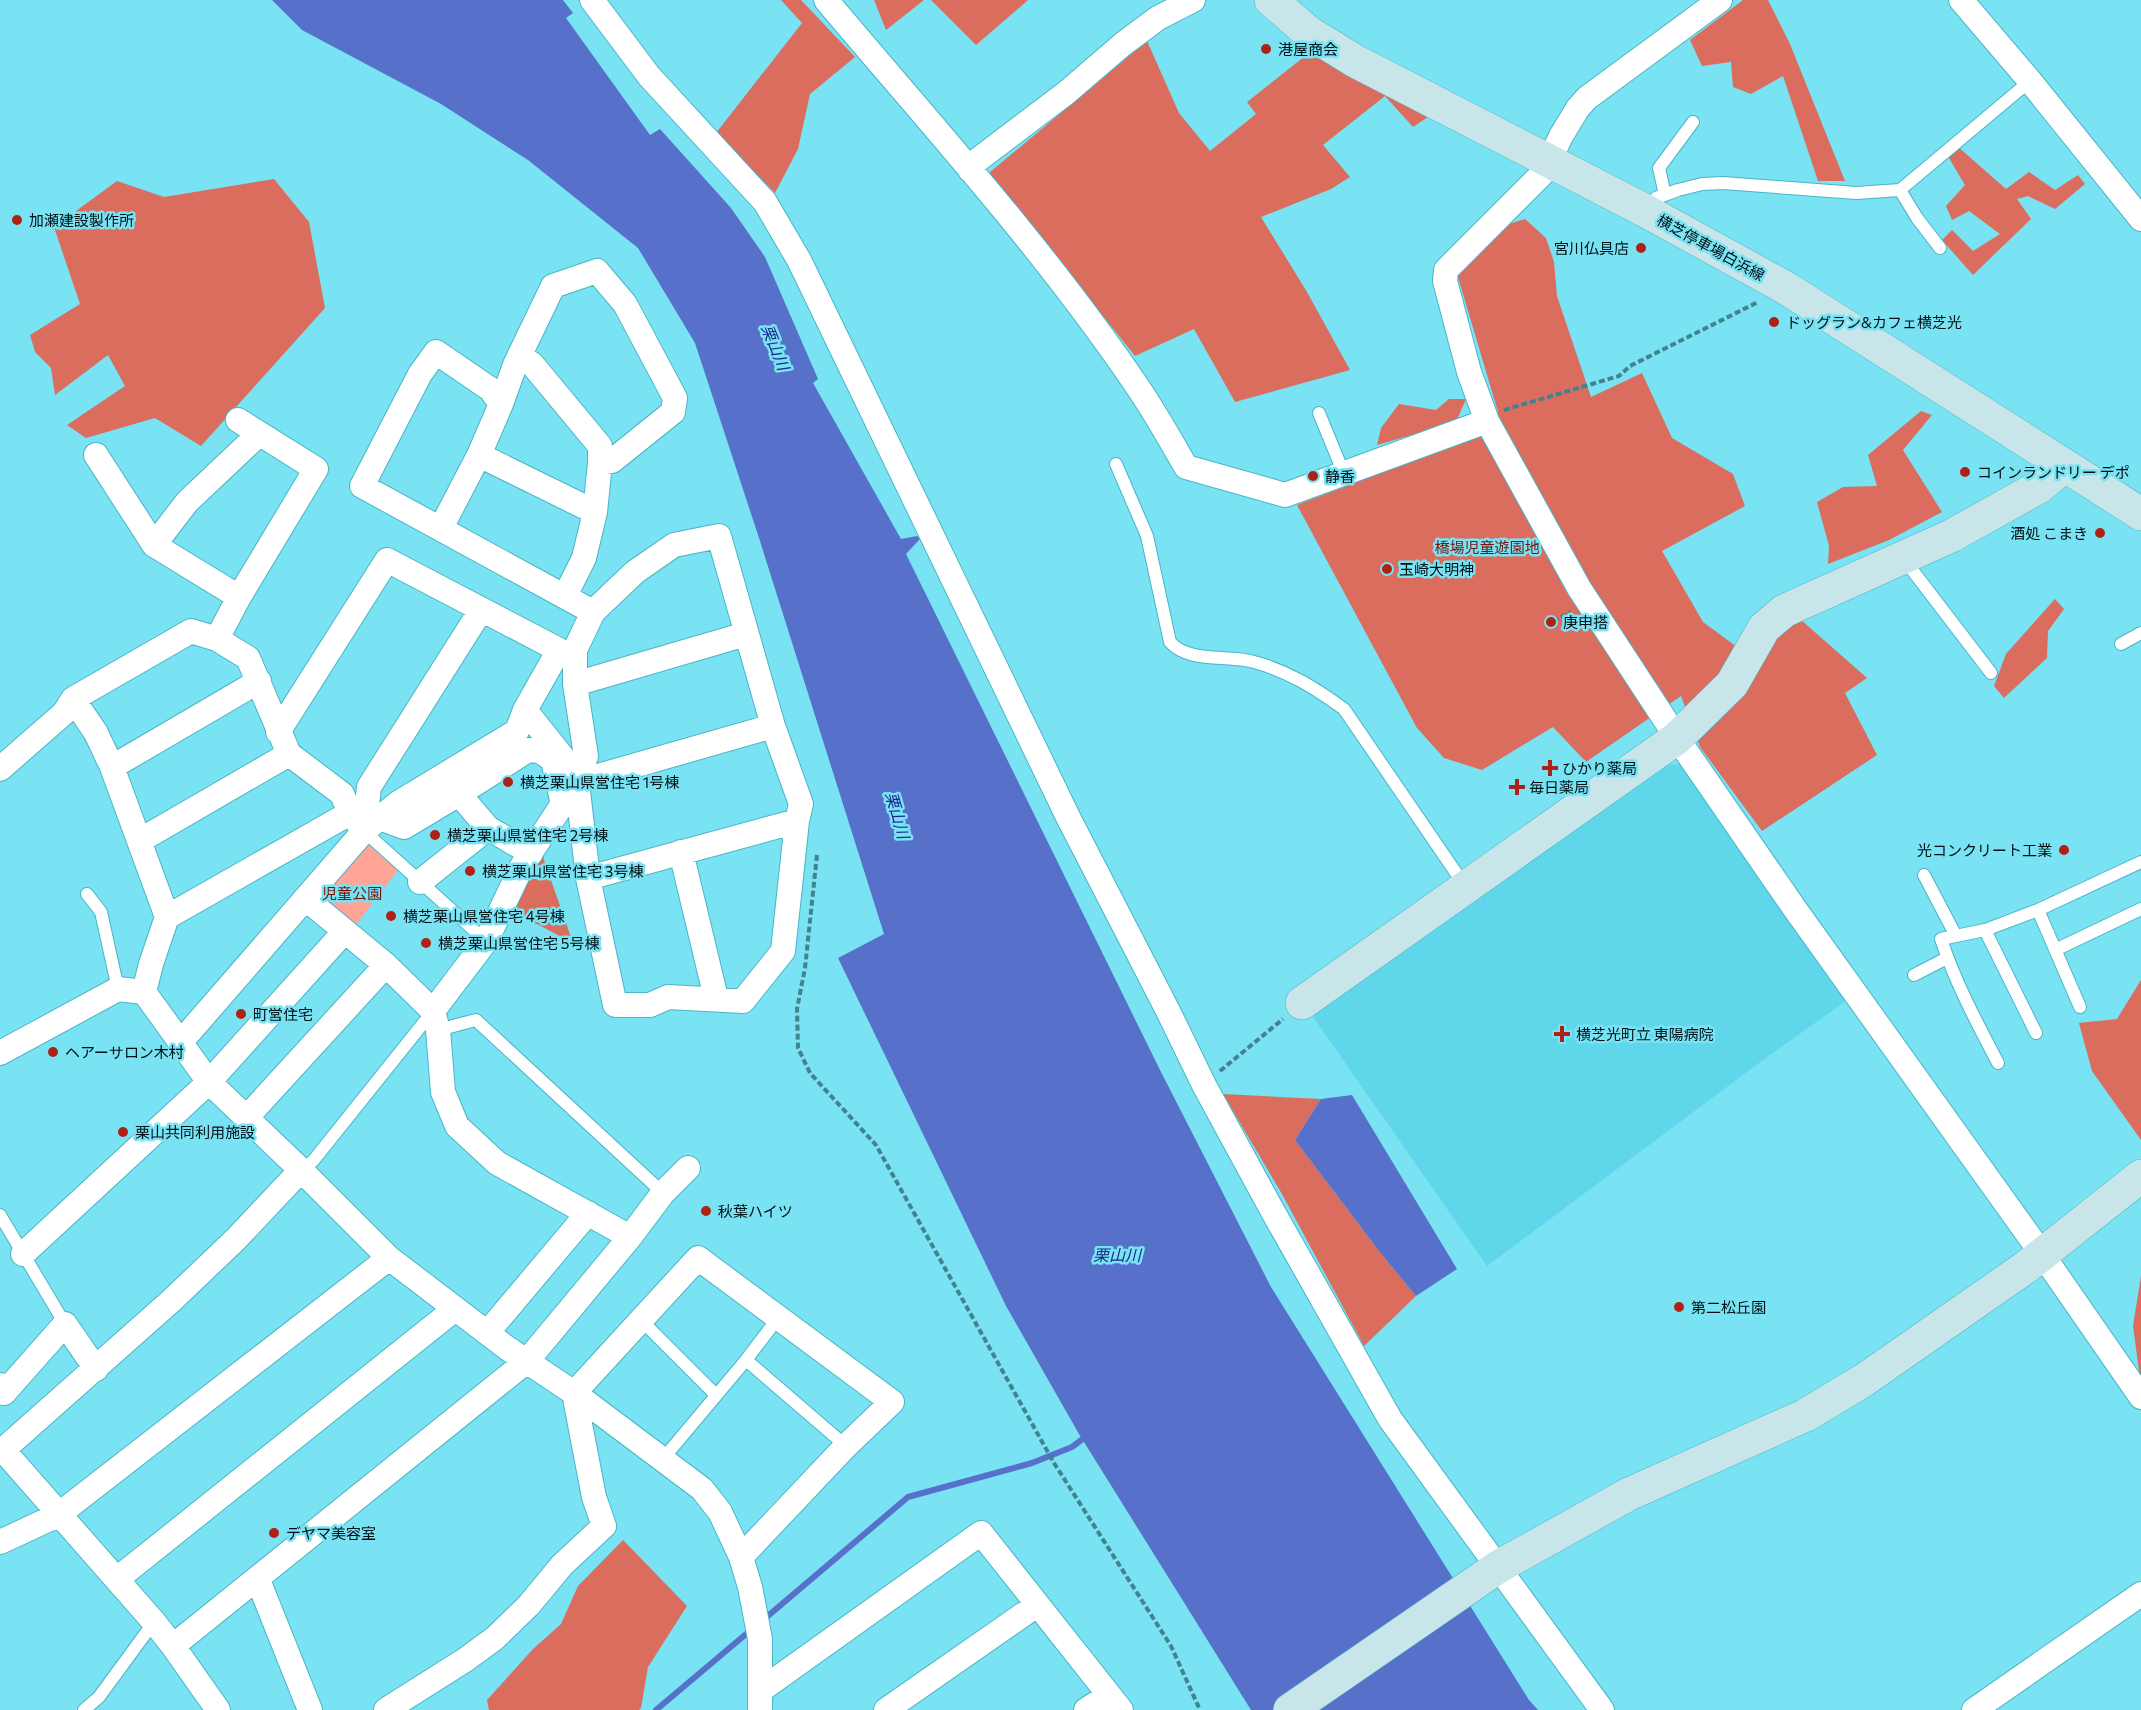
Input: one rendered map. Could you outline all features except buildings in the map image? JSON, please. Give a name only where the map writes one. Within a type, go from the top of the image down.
[{"type":"street","points":[[592,0],[649,76],[765,202],[799,260],[1063,807],[1204,1085],[1390,1419],[1602,1710]]},
{"type":"street","points":[[826,0],[1018,228],[1094,326],[1139,390],[1186,467],[1285,495],[1486,421]]},
{"type":"street","points":[[970,170],[971,165],[1066,93],[1123,44],[1158,18],[1193,0]]},
{"type":"street","name":"横芝停車場白浜線","points":[[1271,0],[1308,32],[1355,61],[1549,161],[1654,202],[2141,514]]},
{"type":"street","points":[[1720,0],[1587,98],[1561,136],[1544,172],[1446,270],[1445,281],[1469,372],[1486,421],[1579,588],[1677,738],[1802,919],[2042,1254],[2141,1397]]},
{"type":"street","points":[[1961,0],[2030,81],[2141,219]]},
{"type":"street","points":[[441,528],[479,455],[519,356],[553,286],[597,271],[625,304],[675,398],[673,412],[612,461],[600,463]]},
{"type":"street","points":[[501,404],[490,389],[436,352],[420,375],[362,486],[593,612]]},
{"type":"street","points":[[519,356],[532,363],[600,446],[595,512],[584,558],[565,596]]},
{"type":"street","points":[[217,639],[239,597],[316,469],[238,420]]},
{"type":"street","points":[[154,545],[187,502],[259,434]]},
{"type":"street","points":[[96,455],[154,545],[239,597]]},
{"type":"street","points":[[479,455],[595,512]]},
{"type":"street","points":[[1302,1003],[1677,738],[1732,684],[1764,628],[1784,611],[1950,536],[2039,487],[2064,466]]},
{"type":"street","points":[[436,1020],[486,941],[531,854],[577,782],[586,756],[575,684],[575,650],[593,612],[636,572],[674,545],[719,536],[773,726],[801,804],[797,821],[783,951],[743,1001],[668,997],[650,1005],[615,1005],[588,878],[577,782],[567,762],[525,710]]},
{"type":"street","points":[[167,917],[365,821],[517,730],[525,710],[559,650],[387,560],[278,732]]},
{"type":"street","points":[[180,1043],[306,899],[365,821],[369,788],[481,610]]},
{"type":"street","points":[[0,769],[64,713],[73,699],[191,631],[217,639],[248,658],[289,753],[342,794],[365,821],[404,827],[528,750],[540,751],[553,759],[563,804]]},
{"type":"street","points":[[575,684],[746,634]]},
{"type":"street","points":[[112,767],[259,681]]},
{"type":"street","points":[[73,699],[96,733],[112,767],[167,917],[144,992]]},
{"type":"street","points":[[577,782],[773,726]]},
{"type":"street","points":[[139,842],[289,753]]},
{"type":"street","points":[[459,794],[488,828],[531,854]]},
{"type":"street","points":[[588,878],[797,821]]},
{"type":"street","points":[[420,882],[488,828]]},
{"type":"street","points":[[681,852],[716,998]]},
{"type":"street","points":[[306,899],[386,965],[436,1020],[443,1092],[457,1126],[497,1163],[630,1237]]},
{"type":"street","points":[[23,1254],[209,1082],[345,931]]},
{"type":"street","points":[[247,1117],[386,965]]},
{"type":"street","points":[[0,1053],[118,989],[144,992],[209,1082],[389,1258],[487,1333],[574,1393],[702,1489],[720,1512],[741,1557],[750,1587],[760,1639],[761,1700]]},
{"type":"street","points":[[173,1646],[258,1580],[527,1361],[630,1237],[663,1193],[688,1168]]},
{"type":"street","points":[[218,1710],[154,1622],[3,1450],[96,1369],[236,1239],[301,1170]]},
{"type":"street","points":[[1290,1710],[1498,1567],[1629,1494],[1806,1415],[1864,1380],[2042,1254],[2141,1176]]},
{"type":"street","points":[[487,1333],[588,1214]]},
{"type":"street","points":[[0,1542],[58,1515],[389,1258]]},
{"type":"street","points":[[574,1393],[698,1258],[892,1402],[846,1446],[741,1557]]},
{"type":"street","points":[[117,1579],[455,1309]]},
{"type":"street","points":[[0,1385],[4,1393],[65,1324],[96,1369]]},
{"type":"street","points":[[386,1710],[465,1660],[495,1638],[529,1605],[562,1565],[604,1526],[594,1497],[574,1393]]},
{"type":"street","points":[[761,1700],[981,1533],[1115,1703],[1086,1710]]},
{"type":"street","points":[[258,1580],[310,1710]]},
{"type":"street","points":[[1974,1710],[2141,1594]]},
{"type":"street","points":[[886,1710],[1037,1605]]},
{"type":"lane","points":[[1693,122],[1659,168],[1654,202],[1702,184],[1723,183],[1856,193],[1900,190],[2030,81]]},
{"type":"lane","points":[[1900,190],[1917,218],[1940,248]]},
{"type":"lane","points":[[1319,413],[1344,474]]},
{"type":"lane","points":[[1116,464],[1147,536],[1170,642],[1178,651],[1252,661],[1290,674],[1315,688],[1344,709],[1466,887]]},
{"type":"lane","points":[[1902,557],[1991,673]]},
{"type":"lane","points":[[2121,644],[2141,633]]},
{"type":"lane","points":[[365,821],[420,882],[486,941]]},
{"type":"lane","points":[[1998,1063],[1972,1014],[1941,939],[1985,930],[2038,910],[2141,862]]},
{"type":"lane","points":[[1924,875],[1956,936]]},
{"type":"lane","points":[[87,894],[100,912],[118,989]]},
{"type":"lane","points":[[2055,950],[2141,909]]},
{"type":"lane","points":[[2038,910],[2080,1007]]},
{"type":"lane","points":[[1985,930],[2036,1033]]},
{"type":"lane","points":[[1914,975],[1947,958]]},
{"type":"lane","points":[[301,1170],[313,1161],[436,1020],[476,1020],[663,1193]]},
{"type":"lane","points":[[0,1215],[65,1324]]},
{"type":"lane","points":[[662,1460],[778,1318]]},
{"type":"lane","points":[[641,1320],[717,1395]]},
{"type":"lane","points":[[746,1360],[846,1446]]},
{"type":"lane","points":[[84,1710],[99,1697],[154,1622]]},
{"type":"path","points":[[1486,421],[1492,413],[1619,376],[1630,366],[1785,288]]},
{"type":"path","points":[[817,851],[805,968],[797,1009],[798,1048],[810,1073],[876,1145],[1054,1463],[1171,1646],[1200,1710]]},
{"type":"path","points":[[1204,1085],[1302,1003]]},
{"type":"shaded area","name":"横芝光町立 東陽病院","points":[[1681,764],[1850,998],[1767,1057],[1487,1266],[1309,1011],[1581,822],[1668,765]]},
{"type":"green space","points":[[781,0],[801,0],[855,57],[810,94],[798,149],[775,193],[716,133],[802,23]]},
{"type":"green space","points":[[874,0],[924,0],[886,30]]},
{"type":"green space","points":[[931,0],[1028,0],[976,45]]},
{"type":"green space","points":[[1743,0],[1768,0],[1790,44],[1845,181],[1818,181],[1783,76],[1751,94],[1733,87],[1731,62],[1702,66],[1690,40]]},
{"type":"green space","points":[[1147,41],[1179,113],[1210,151],[1256,114],[1247,102],[1319,45],[1437,111],[1413,127],[1385,96],[1323,145],[1350,177],[1331,189],[1261,217],[1307,292],[1350,370],[1235,402],[1194,329],[1135,356],[989,173]]},
{"type":"green space","points":[[1956,145],[2006,189],[2029,172],[2055,190],[2078,175],[2085,184],[2055,209],[2028,196],[2017,199],[2031,219],[1973,275],[1942,240],[1952,230],[1973,251],[2000,234],[1969,211],[1952,220],[1946,206],[1965,185],[1946,153]]},
{"type":"green space","points":[[274,179],[309,222],[325,308],[201,446],[155,418],[86,438],[67,425],[125,386],[108,355],[55,395],[51,368],[35,352],[30,335],[80,304],[54,227],[117,181],[164,197]]},
{"type":"green space","name":"橋場児童遊園地","points":[[1525,219],[1546,238],[1554,262],[1557,296],[1591,397],[1642,373],[1672,438],[1733,474],[1745,506],[1662,551],[1703,622],[1756,661],[1771,634],[1800,619],[1867,678],[1845,693],[1877,755],[1762,831],[1700,747],[1681,696],[1586,762],[1553,727],[1482,770],[1444,758],[1417,728],[1297,505],[1485,433],[1498,412],[1455,267],[1499,227]]},
{"type":"green space","points":[[1449,399],[1466,399],[1456,422],[1377,445],[1381,428],[1399,404],[1436,410]]},
{"type":"green space","points":[[1921,411],[1932,415],[1903,450],[1942,512],[1889,540],[1828,564],[1829,546],[1817,502],[1843,487],[1877,486],[1868,455]]},
{"type":"green space","points":[[2055,599],[2064,609],[2048,631],[2047,658],[2004,698],[1994,686],[2006,654]]},
{"type":"green space","points":[[537,824],[544,860],[573,943],[516,913],[503,888]]},
{"type":"green space","name":"児童公園","points":[[366,843],[398,870],[355,926],[321,896]]},
{"type":"green space","points":[[2141,980],[2141,1140],[2092,1071],[2079,1023],[2117,1019]]},
{"type":"green space","points":[[1223,1094],[1321,1099],[1295,1140],[1416,1296],[1364,1346],[1282,1194]]},
{"type":"green space","points":[[2141,1276],[2141,1385],[2133,1326]]},
{"type":"green space","points":[[623,1540],[687,1606],[648,1667],[641,1708],[639,1710],[489,1710],[487,1700],[532,1650],[561,1624],[578,1586]]},
{"type":"water","name":"栗山川","points":[[272,0],[563,0],[573,13],[566,18],[650,135],[660,129],[731,208],[765,257],[818,379],[813,383],[901,539],[917,536],[920,539],[906,554],[1160,1070],[1271,1287],[1529,1700],[1538,1710],[1251,1710],[1079,1434],[1006,1306],[838,958],[884,934],[695,343],[638,248],[528,160],[441,104],[302,30]]},
{"type":"water","points":[[1352,1095],[1457,1269],[1416,1296],[1295,1140],[1321,1099]]},
{"type":"waterway","points":[[762,1621],[908,1497],[1032,1463],[1072,1447],[1088,1435]]},
{"type":"waterway","points":[[656,1710],[752,1629]]},
{"type":"place","name":"港屋商会","points":[[1266,49]]},
{"type":"place","name":"加瀬建設製作所","points":[[17,220]]},
{"type":"place","name":"宮川仏具店","points":[[1641,248]]},
{"type":"place","name":"ドッグラン&カフェ横芝光","points":[[1774,322]]},
{"type":"place","name":"コインランドリー デポ","points":[[1965,472]]},
{"type":"place","name":"静香","points":[[1313,476]]},
{"type":"place","name":"酒処 こまき","points":[[2100,533]]},
{"type":"place","name":"玉崎大明神","points":[[1387,569]]},
{"type":"place","name":"庚申搭","points":[[1551,622]]},
{"type":"place","name":"ひかり薬局","points":[[1550,768]]},
{"type":"place","name":"横芝栗山県営住宅 1号棟","points":[[508,782]]},
{"type":"place","name":"毎日薬局","points":[[1517,787]]},
{"type":"place","name":"横芝栗山県営住宅 2号棟","points":[[435,835]]},
{"type":"place","name":"光コンクリート工業","points":[[2064,850]]},
{"type":"place","name":"横芝栗山県営住宅 3号棟","points":[[470,871]]},
{"type":"place","name":"横芝栗山県営住宅 4号棟","points":[[391,916]]},
{"type":"place","name":"横芝栗山県営住宅 5号棟","points":[[426,943]]},
{"type":"place","name":"町営住宅","points":[[241,1014]]},
{"type":"place","name":"横芝光町立 東陽病院","points":[[1562,1034]]},
{"type":"place","name":"ヘアーサロン木村","points":[[53,1052]]},
{"type":"place","name":"栗山共同利用施設","points":[[123,1132]]},
{"type":"place","name":"秋葉ハイツ","points":[[706,1211]]},
{"type":"place","name":"第二松丘園","points":[[1679,1307]]},
{"type":"place","name":"デヤマ美容室","points":[[274,1533]]}]
